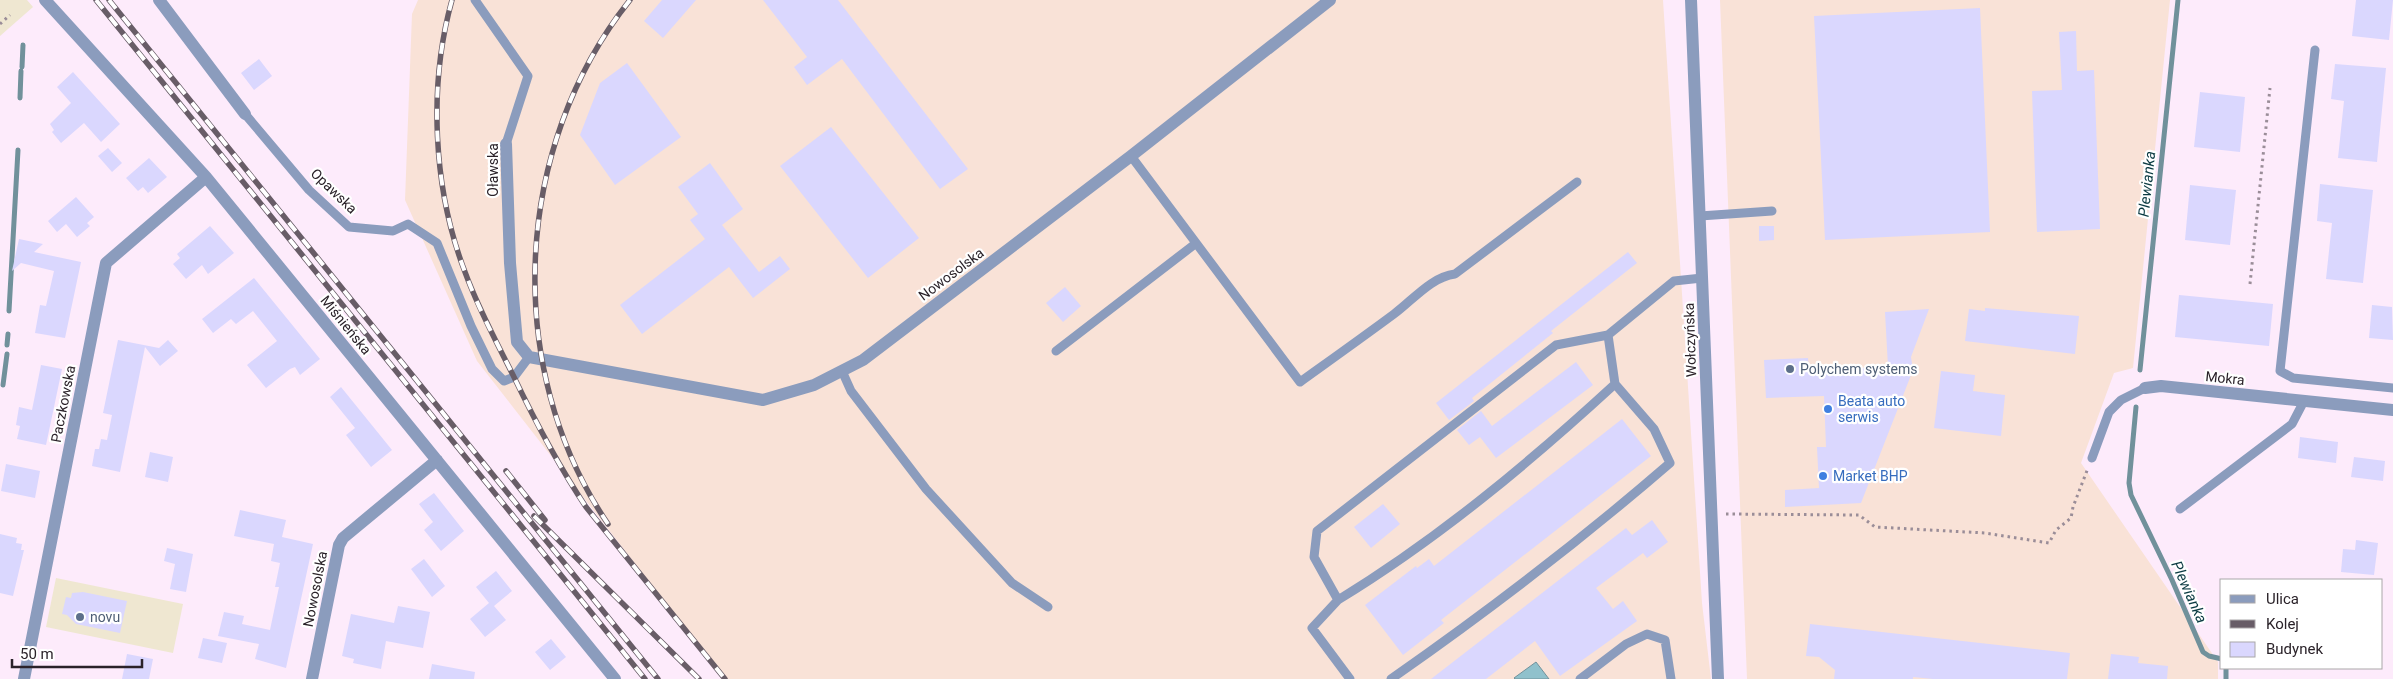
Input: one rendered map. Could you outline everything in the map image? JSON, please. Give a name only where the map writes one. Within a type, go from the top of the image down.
[{"type":"street","name":"Miśnieńska","points":[[45,0],[206,177],[615,679]]},
{"type":"street","name":"Opawska","points":[[159,0],[245,114]]},
{"type":"street","name":"Nowosolska","points":[[529,357],[764,400],[814,385],[863,360],[1330,0]]},
{"type":"street","name":"Wołczyńska","points":[[1691,0],[1718,679]]},
{"type":"street","name":"Oławska","points":[[506,144],[510,263],[517,342],[529,357]]},
{"type":"street","name":"Paczkowska","points":[[24,679],[106,263],[206,177]]},
{"type":"street","name":"Mokra","points":[[2145,388],[2161,386],[2393,410]]},
{"type":"street","name":"Nowosolska","points":[[312,679],[339,545],[343,538],[437,460]]},
{"type":"lane","name":"Oławska","points":[[475,0],[528,76],[506,144]]},
{"type":"lane","points":[[2315,50],[2280,371],[2294,378],[2393,388]]},
{"type":"lane","name":"Opawska","points":[[245,114],[309,190],[349,227],[392,231],[408,224],[437,243],[471,326],[492,369],[504,381],[514,377],[529,357]]},
{"type":"lane","points":[[1130,156],[1300,382],[1396,313],[1444,275],[1455,274],[1577,182]]},
{"type":"lane","points":[[1700,216],[1772,211]]},
{"type":"lane","points":[[1056,351],[1196,244]]},
{"type":"lane","points":[[1338,600],[1314,557],[1317,530],[1556,345],[1608,335],[1674,281],[1702,278]]},
{"type":"lane","points":[[1391,679],[1454,635],[1590,530],[1670,463],[1654,429],[1615,384],[1608,335]]},
{"type":"lane","points":[[842,371],[851,391],[926,489],[1012,583],[1048,607]]},
{"type":"lane","points":[[1350,679],[1312,628],[1338,600],[1392,568],[1539,454],[1615,384]]},
{"type":"lane","name":"Mokra","points":[[2092,458],[2109,412],[2121,400],[2145,388]]},
{"type":"lane","points":[[2180,509],[2292,424],[2304,401]]},
{"type":"lane","points":[[1580,679],[1626,644],[1647,634],[1665,640],[1671,679]]},
{"type":"path","points":[[0,24],[10,15]]},
{"type":"path","points":[[2250,284],[2270,88]]},
{"type":"path","points":[[1711,514],[1859,515],[1875,527],[1985,533],[2049,543],[2056,530],[2071,518],[2092,458]]},
{"type":"shaded area","points":[[0,0],[27,0],[33,7],[0,36]]},
{"type":"shaded area","points":[[418,0],[1663,0],[1702,603],[1711,679],[725,679],[477,361],[405,200],[412,14]]},
{"type":"shaded area","points":[[1720,0],[2170,0],[2133,368],[2114,373],[2081,463],[2218,662],[2218,679],[1747,679]]},
{"type":"shaded area","points":[[56,578],[183,604],[173,653],[46,627]]},
{"type":"water","points":[[1536,662],[1549,679],[1514,678]]},
{"type":"building","points":[[662,0],[696,0],[663,38],[644,21]]},
{"type":"building","points":[[763,0],[838,0],[968,169],[940,189],[842,59],[807,85],[794,67],[807,57]]},
{"type":"building","points":[[2356,0],[2393,0],[2389,40],[2352,36]]},
{"type":"building","points":[[1980,8],[1990,232],[1825,240],[1814,16]]},
{"type":"building","points":[[2076,31],[2077,71],[2094,70],[2100,229],[2037,232],[2032,91],[2062,90],[2059,32]]},
{"type":"building","points":[[259,59],[272,76],[254,90],[241,73]]},
{"type":"building","points":[[627,63],[681,137],[615,185],[580,135],[600,83]]},
{"type":"building","points":[[2335,64],[2386,68],[2377,162],[2338,158],[2344,101],[2331,99]]},
{"type":"building","points":[[73,72],[120,124],[101,142],[84,123],[61,143],[52,132],[54,130],[50,124],[71,103],[57,87]]},
{"type":"building","points":[[2200,92],[2245,97],[2240,152],[2194,147]]},
{"type":"building","points":[[831,127],[919,238],[868,278],[780,166]]},
{"type":"building","points":[[108,148],[122,163],[112,172],[98,156]]},
{"type":"building","points":[[149,158],[167,177],[148,193],[143,187],[138,191],[126,178]]},
{"type":"building","points":[[710,163],[743,209],[722,225],[759,272],[780,256],[790,269],[753,298],[729,267],[642,334],[620,305],[705,239],[690,220],[698,214],[678,187]]},
{"type":"building","points":[[2320,184],[2373,190],[2363,283],[2326,279],[2332,223],[2317,221]]},
{"type":"building","points":[[2190,185],[2236,190],[2230,245],[2185,240]]},
{"type":"building","points":[[76,197],[94,217],[87,223],[90,226],[77,237],[66,224],[57,232],[48,221]]},
{"type":"building","points":[[210,226],[234,253],[208,274],[202,265],[186,279],[173,264],[180,258],[177,254]]},
{"type":"building","points":[[1759,226],[1774,226],[1774,240],[1759,241]]},
{"type":"building","points":[[19,239],[43,244],[34,252],[81,262],[65,338],[35,333],[40,305],[46,306],[54,271],[21,263],[12,271]]},
{"type":"building","points":[[1628,252],[1637,263],[1551,331],[1553,333],[1472,398],[1474,401],[1449,420],[1436,403]]},
{"type":"building","points":[[254,278],[320,359],[300,375],[295,367],[290,369],[266,388],[247,365],[277,341],[253,311],[236,324],[231,319],[213,333],[202,319]]},
{"type":"building","points":[[1065,287],[1081,306],[1063,322],[1046,303]]},
{"type":"building","points":[[2179,295],[2273,304],[2269,346],[2175,337]]},
{"type":"building","points":[[2372,305],[2392,307],[2393,340],[2369,338]]},
{"type":"building","points":[[1985,308],[2079,316],[2075,354],[1965,341],[1969,309],[1985,311]]},
{"type":"building","points":[[1929,309],[1911,357],[1913,370],[1861,503],[1785,507],[1785,490],[1819,488],[1817,447],[1826,447],[1824,396],[1766,398],[1764,360],[1808,358],[1809,370],[1888,367],[1885,312]]},
{"type":"building","points":[[118,340],[159,348],[168,340],[178,351],[160,366],[145,347],[120,472],[92,466],[95,449],[99,449],[101,439],[107,440],[112,415],[103,413]]},
{"type":"building","points":[[1576,362],[1593,385],[1496,458],[1480,437],[1469,445],[1457,430],[1481,411],[1492,426]]},
{"type":"building","points":[[41,365],[62,369],[46,445],[17,439],[20,426],[16,425],[19,407],[32,410]]},
{"type":"building","points":[[1941,371],[1975,375],[1973,391],[2005,395],[2001,436],[1934,428]]},
{"type":"building","points":[[341,387],[392,450],[371,467],[346,435],[355,428],[330,397]]},
{"type":"building","points":[[1622,419],[1651,456],[1441,620],[1444,623],[1403,655],[1365,605],[1416,566],[1417,568],[1429,559],[1434,566]]},
{"type":"building","points":[[2300,437],[2338,442],[2336,463],[2298,458]]},
{"type":"building","points":[[150,452],[173,457],[168,482],[145,477]]},
{"type":"building","points":[[2354,457],[2385,461],[2383,481],[2351,477]]},
{"type":"building","points":[[6,464],[40,471],[35,498],[1,491]]},
{"type":"building","points":[[434,493],[464,531],[441,551],[424,530],[433,522],[419,504]]},
{"type":"building","points":[[1383,504],[1400,524],[1371,548],[1354,527]]},
{"type":"building","points":[[240,510],[286,520],[282,537],[313,544],[286,668],[255,659],[259,644],[218,636],[224,612],[244,616],[242,624],[270,630],[279,587],[275,587],[280,563],[271,561],[274,544],[234,536]]},
{"type":"building","points":[[1652,520],[1668,542],[1647,558],[1643,553],[1596,588],[1613,609],[1623,601],[1637,621],[1560,676],[1535,641],[1486,679],[1431,679],[1626,528],[1632,535]]},
{"type":"building","points":[[0,534],[17,538],[16,543],[22,544],[21,550],[24,550],[13,596],[0,593]]},
{"type":"building","points":[[2356,540],[2378,543],[2374,575],[2341,572],[2343,549],[2355,550]]},
{"type":"building","points":[[167,548],[193,554],[186,592],[170,589],[175,564],[164,561]]},
{"type":"building","points":[[424,559],[445,586],[432,597],[411,569]]},
{"type":"building","points":[[496,571],[512,591],[494,606],[506,620],[485,637],[470,619],[489,603],[476,587]]},
{"type":"building","points":[[83,592],[127,601],[120,633],[76,624],[67,615],[62,614],[66,597],[71,598],[72,593]]},
{"type":"building","points":[[398,606],[430,612],[423,648],[386,641],[381,669],[353,663],[354,659],[342,656],[351,614],[394,623]]},
{"type":"building","points":[[1810,624],[2070,653],[2067,679],[1933,679],[1913,677],[1913,679],[1834,679],[1835,670],[1819,657],[1806,656]]},
{"type":"building","points":[[203,638],[227,643],[222,663],[198,658]]},
{"type":"building","points":[[551,639],[566,657],[550,670],[535,652]]},
{"type":"building","points":[[127,654],[153,659],[149,679],[122,679]]},
{"type":"building","points":[[2111,654],[2139,657],[2138,663],[2168,666],[2167,679],[2108,679]]},
{"type":"building","points":[[432,664],[475,672],[474,679],[429,679]]},
{"type":"waterway","name":"Plewianka","points":[[2140,370],[2178,0]]},
{"type":"waterway","points":[[22,67],[23,45]]},
{"type":"waterway","points":[[20,98],[21,71]]},
{"type":"waterway","points":[[9,311],[18,150]]},
{"type":"waterway","points":[[7,345],[8,334]]},
{"type":"waterway","points":[[3,385],[7,354]]},
{"type":"waterway","name":"Plewianka","points":[[2136,407],[2129,483],[2131,495],[2172,580],[2203,652],[2209,656],[2220,659]]},
{"type":"waterway","name":"Plewianka","points":[[2226,669],[2226,679]]},
{"type":"railway","points":[[96,0],[645,679]]},
{"type":"railway","points":[[109,0],[658,679]]},
{"type":"railway","points":[[452,0],[444,33],[439,67],[437,137],[446,207],[454,240],[470,285],[556,459],[586,507],[725,679]]},
{"type":"railway","points":[[608,524],[574,463],[550,397],[538,328],[535,258],[544,189],[562,122],[591,58],[630,0]]},
{"type":"railway","points":[[506,471],[545,520]]},
{"type":"railway","points":[[534,516],[699,679]]},
{"type":"place","name":"Polychem systems","points":[[1790,369]]},
{"type":"place","name":"Beata auto serwis","points":[[1828,409]]},
{"type":"place","name":"Market BHP","points":[[1823,476]]},
{"type":"place","name":"novu","points":[[80,617]]}]
